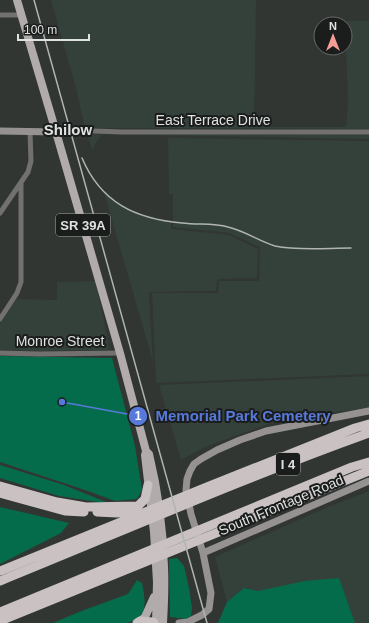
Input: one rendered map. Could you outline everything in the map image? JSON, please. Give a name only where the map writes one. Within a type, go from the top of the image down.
[{"type":"highway","points":[[0,571],[116,528],[355,428],[369,424]]},
{"type":"highway","name":"I 4","points":[[207,491],[369,433]]},
{"type":"highway","name":"I 4","points":[[0,612],[126,565],[220,526],[352,467],[369,462]]},
{"type":"highway","points":[[220,526],[369,471]]},
{"type":"highway","points":[[138,506],[145,499],[148,485]]},
{"type":"highway","points":[[0,486],[57,502],[86,508],[155,505]]},
{"type":"highway","points":[[0,493],[65,511],[117,514],[155,505]]},
{"type":"highway","points":[[0,580],[116,528]]},
{"type":"highway","points":[[0,621],[126,565]]},
{"type":"highway","points":[[11,623],[27,610]]},
{"type":"highway","points":[[138,622],[155,623]]},
{"type":"main road","name":"SR 39A","points":[[17,0],[120,353],[146,451],[149,454],[153,468],[155,505],[154,532],[158,586],[155,623]]},
{"type":"main road","name":"SR 39A","points":[[146,451],[145,455],[148,485],[155,505],[162,536],[164,574],[163,623]]},
{"type":"main road","points":[[138,622],[145,616],[151,606],[158,586]]},
{"type":"street","points":[[0,15],[21,15]]},
{"type":"street","name":"East Terrace Drive","points":[[56,132],[67,130],[146,132],[369,132]]},
{"type":"street","points":[[0,132],[56,132]]},
{"type":"street","points":[[0,213],[28,172],[31,161],[30,132]]},
{"type":"street","points":[[0,319],[17,293],[21,282],[20,183]]},
{"type":"street","name":"Monroe Street","points":[[0,353],[120,353]]},
{"type":"street","points":[[179,623],[188,622],[202,615],[208,608],[211,593],[203,553],[191,514],[186,490],[187,479],[194,464],[201,458],[217,450],[266,431],[369,411]]},
{"type":"street","name":"South Frontage Road","points":[[203,553],[369,481]]},
{"type":"shaded area","points":[[51,0],[256,0],[254,127],[346,127],[348,103],[346,56],[353,56],[353,21],[369,21],[369,129],[85,128],[76,88]]},
{"type":"shaded area","points":[[87,134],[102,134],[92,150]]},
{"type":"shaded area","points":[[106,134],[369,135],[369,139]]},
{"type":"shaded area","points":[[168,138],[369,141],[369,374],[156,383],[152,293],[218,293],[219,281],[259,281],[260,247],[229,233],[173,227],[173,194],[169,194]]},
{"type":"shaded area","points":[[103,189],[117,202],[131,210],[171,221],[172,229],[229,235],[258,249],[257,278],[218,279],[216,291],[150,292],[153,362]]},
{"type":"shaded area","points":[[96,281],[110,350],[0,350],[0,324],[16,299],[57,300],[57,282]]},
{"type":"shaded area","points":[[369,376],[369,408],[285,418],[207,446],[181,460],[159,385]]},
{"type":"shaded area","points":[[369,491],[369,623],[355,623],[338,578],[258,591],[244,588],[227,602],[215,557],[328,507]]},
{"type":"green space","points":[[0,356],[112,358],[135,446],[142,490],[137,499],[115,501],[0,462]]},
{"type":"green space","points":[[0,465],[64,485],[111,504],[59,496],[0,478]]},
{"type":"green space","points":[[0,507],[69,523],[61,533],[0,564]]},
{"type":"green space","points":[[177,558],[184,566],[192,608],[191,616],[186,619],[170,617],[169,559]]},
{"type":"green space","points":[[339,578],[355,623],[218,623],[227,602],[244,588],[258,591],[305,581]]},
{"type":"green space","points":[[137,580],[142,583],[145,601],[144,610],[139,618],[127,623],[53,623],[128,594]]},
{"type":"railway","points":[[34,0],[207,623]]},
{"type":"railway","points":[[82,158],[99,187],[122,206],[135,213],[165,221],[228,227],[269,244],[284,248],[351,248]]},
{"type":"place","name":"Memorial Park Cemetery","points":[[62,402]]},
{"type":"district","name":"Shilow","points":[[68,130]]}]
